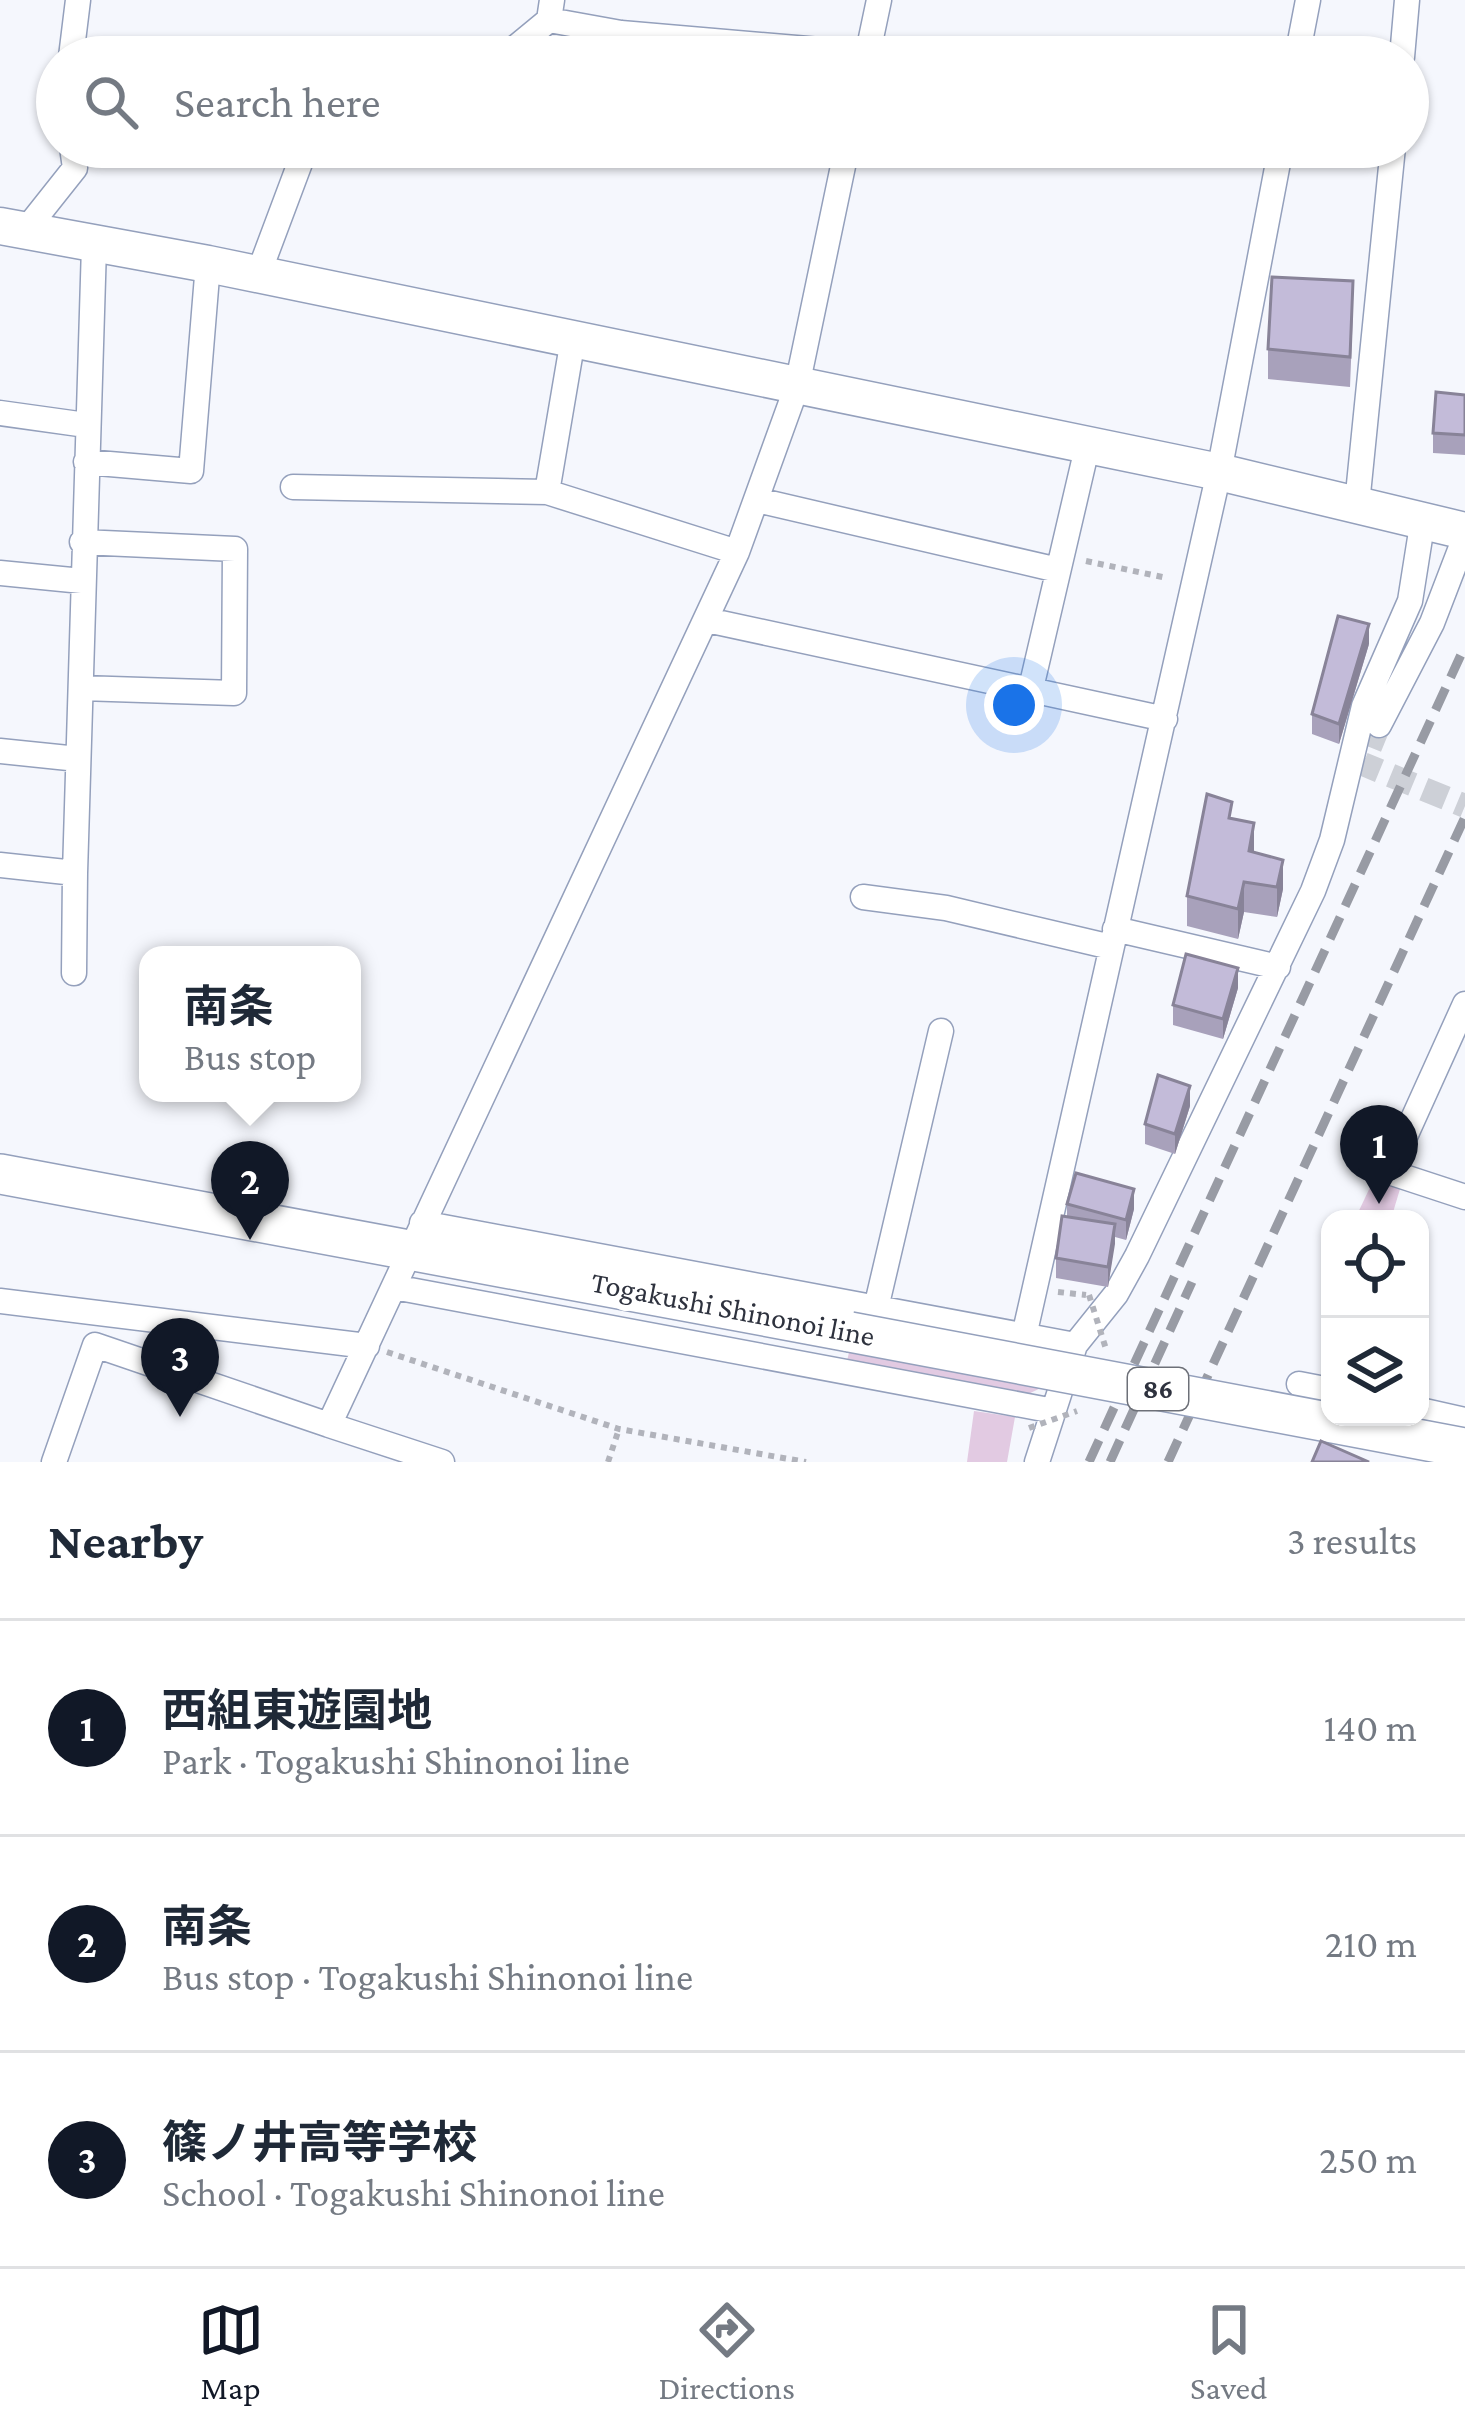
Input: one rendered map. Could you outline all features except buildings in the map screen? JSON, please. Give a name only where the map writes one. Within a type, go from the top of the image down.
[{"type":"main road","name":"Togakushi Shinonoi line","points":[[0,1174],[408,1254],[863,1320],[1465,1448]]},
{"type":"street","points":[[74,36],[78,0]]},
{"type":"street","points":[[871,36],[879,0]]},
{"type":"street","points":[[1302,36],[1308,0]]},
{"type":"street","points":[[1404,36],[1407,0]]},
{"type":"street","points":[[525,36],[551,10],[621,33],[653,36]]},
{"type":"street","points":[[13,229],[76,168]]},
{"type":"street","points":[[258,275],[298,168]]},
{"type":"street","points":[[329,1425],[736,552],[797,386],[844,168]]},
{"type":"street","points":[[1024,1336],[1219,472],[1277,168]]},
{"type":"street","points":[[1357,504],[1391,168]]},
{"type":"street","points":[[13,229],[208,264],[1219,472],[1423,519],[1465,534],[1432,623],[1379,725]]},
{"type":"street","points":[[74,973],[82,542],[94,246]]},
{"type":"street","points":[[86,462],[191,471],[208,264]]},
{"type":"street","points":[[548,492],[572,339]]},
{"type":"street","points":[[0,413],[86,425]]},
{"type":"street","points":[[1030,688],[1087,448]]},
{"type":"street","points":[[293,487],[548,492],[736,552]]},
{"type":"street","points":[[757,500],[1060,563]]},
{"type":"street","points":[[1037,1462],[1075,1345],[1116,1294],[1137,1256],[1278,967],[1332,840],[1364,706],[1400,631],[1423,519]]},
{"type":"street","points":[[81,688],[234,693],[235,673],[235,549],[82,542]]},
{"type":"street","points":[[0,573],[82,580]]},
{"type":"street","points":[[707,620],[1165,719]]},
{"type":"street","points":[[0,751],[78,759]]},
{"type":"street","points":[[0,865],[75,873]]},
{"type":"street","points":[[863,897],[1278,967]]},
{"type":"street","points":[[1465,1004],[1389,1172],[1465,1197]]},
{"type":"street","points":[[941,1031],[863,1320],[1075,1345]]},
{"type":"street","points":[[408,1254],[1054,1411]]},
{"type":"street","points":[[0,1301],[367,1346]]},
{"type":"street","points":[[54,1462],[95,1345],[100,1314]]},
{"type":"street","points":[[95,1345],[442,1462]]},
{"type":"street","points":[[1299,1384],[1321,1388]]},
{"type":"street","points":[[1429,1412],[1465,1420]]},
{"type":"path","points":[[1060,563],[1194,584]]},
{"type":"path","points":[[1055,1308],[1058,1292],[1089,1295]]},
{"type":"path","points":[[367,1346],[619,1429],[806,1462]]},
{"type":"path","points":[[608,1462],[619,1429]]},
{"type":"shaded area","points":[[1373,1181],[1400,1189],[1394,1210],[1359,1210]]},
{"type":"shaded area","points":[[858,1314],[1043,1387],[1026,1395],[847,1361]]},
{"type":"shaded area","points":[[974,1411],[1015,1417],[1007,1462],[967,1462]]},
{"type":"tunnel","points":[[1379,725],[1363,764],[1465,806]]},
{"type":"railway","points":[[1089,1462],[1465,646]]},
{"type":"railway","points":[[1168,1462],[1465,817]]},
{"type":"railway","points":[[1110,1462],[1192,1282]]},
{"type":"place","name":"西組東遊園地","points":[[1379,1204]]},
{"type":"place","name":"南条","points":[[250,1240]]},
{"type":"place","name":"篠ノ井高等学校","points":[[180,1417]]}]
